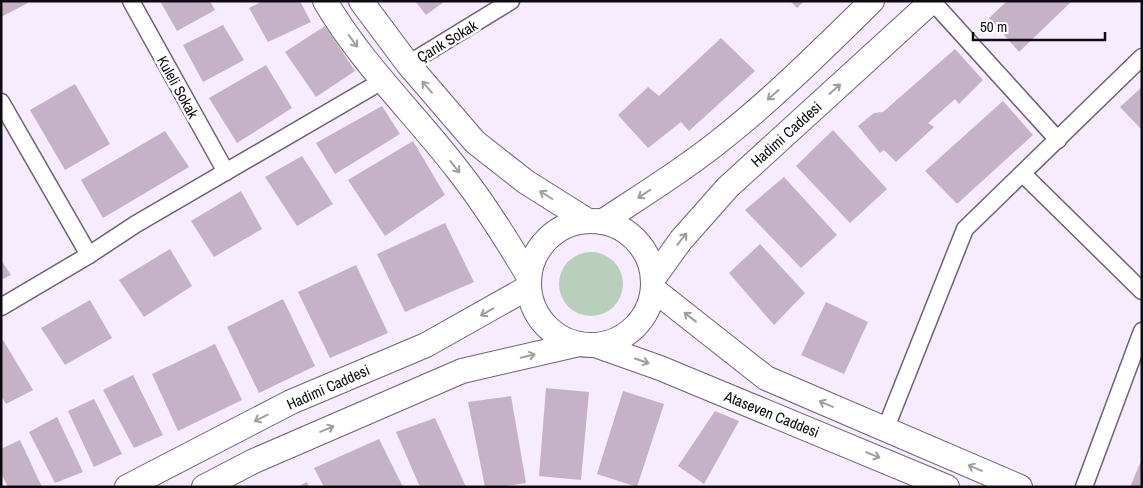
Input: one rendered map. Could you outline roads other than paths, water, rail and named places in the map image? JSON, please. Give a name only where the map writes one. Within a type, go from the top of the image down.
[{"type":"main road","points":[[325,1],[382,81],[456,168],[495,221],[529,282],[534,308],[546,325],[562,338],[587,345]]},
{"type":"main road","points":[[204,487],[228,481],[254,461],[462,371],[613,341],[628,333],[640,321],[649,306],[653,284],[648,259],[637,242],[622,229],[595,221],[526,182],[475,142],[408,64],[362,1]]},
{"type":"main road","points":[[529,282],[534,259],[543,243],[557,231],[574,223],[595,221],[656,186],[727,136],[792,78],[872,1]]},
{"type":"main road","name":"Hadimi Caddesi","points":[[653,284],[681,240],[728,187],[932,1]]},
{"type":"main road","name":"Hadimi Caddesi","points":[[127,487],[291,402],[426,345],[529,282]]},
{"type":"main road","points":[[653,284],[766,378],[1020,487]]},
{"type":"main road","name":"Ataseven Caddesi","points":[[587,345],[660,368],[916,481],[946,487]]},
{"type":"street","name":"Kuleli Sokak","points":[[131,1],[226,172]]},
{"type":"street","name":"Çarık Sokak","points":[[408,64],[511,1]]},
{"type":"street","points":[[932,1],[1058,140]]},
{"type":"street","points":[[885,430],[965,229],[1142,58]]},
{"type":"street","points":[[1,307],[136,224],[382,81]]},
{"type":"street","points":[[1,102],[88,255]]},
{"type":"street","points":[[1023,174],[1142,291]]},
{"type":"street","points":[[1084,487],[1142,331]]}]
